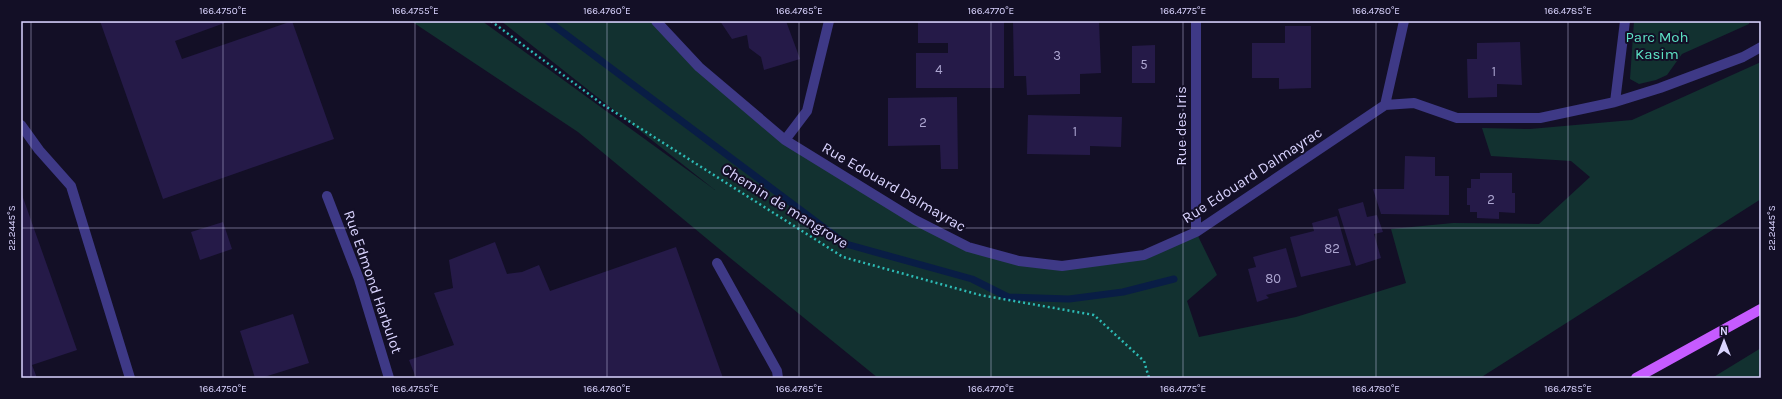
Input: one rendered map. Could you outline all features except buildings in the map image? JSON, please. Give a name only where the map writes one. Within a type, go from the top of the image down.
[{"type":"main road","points":[[1636,378],[1761,308]]},
{"type":"street","name":"Rue Edouard Dalmayrac","points":[[656,21],[699,67],[785,140],[915,220],[968,247],[1019,261],[1062,266],[1104,262],[1144,255],[1196,232],[1385,105]]},
{"type":"street","points":[[785,140],[807,111],[829,21]]},
{"type":"street","name":"Rue des Iris","points":[[1196,21],[1196,232]]},
{"type":"street","points":[[1404,21],[1385,105],[1414,103],[1457,118],[1540,118],[1615,102],[1681,80],[1743,56],[1761,47]]},
{"type":"street","points":[[1615,102],[1625,21]]},
{"type":"street","points":[[21,125],[39,150],[71,186],[130,378]]},
{"type":"street","name":"Rue Edmond Harbulot","points":[[328,196],[359,278],[389,378]]},
{"type":"street","points":[[717,263],[777,371],[778,378]]},
{"type":"path","name":"Chemin de mangrove","points":[[491,21],[602,104],[843,257],[980,295],[1094,315],[1144,361],[1149,378]]},
{"type":"green space","points":[[411,21],[482,21],[715,190],[501,21],[656,21],[785,140],[968,247],[1062,266],[1144,255],[1196,232],[1217,275],[1187,301],[1199,337],[1296,317],[1406,283],[1391,229],[1453,223],[1539,224],[1590,177],[1571,161],[1491,156],[1482,128],[1530,129],[1632,120],[1761,62],[1761,199],[1480,378],[878,378],[578,132]]},
{"type":"green space","name":"Parc Moh Kasim","points":[[1634,21],[1749,21],[1749,24],[1682,54],[1667,75],[1656,80],[1639,84],[1630,79]]},
{"type":"green space","points":[[1761,348],[1761,378],[1712,378]]},
{"type":"waterway","points":[[548,21],[846,244],[972,279],[1008,297],[1069,299],[1123,292],[1174,279]]}]
